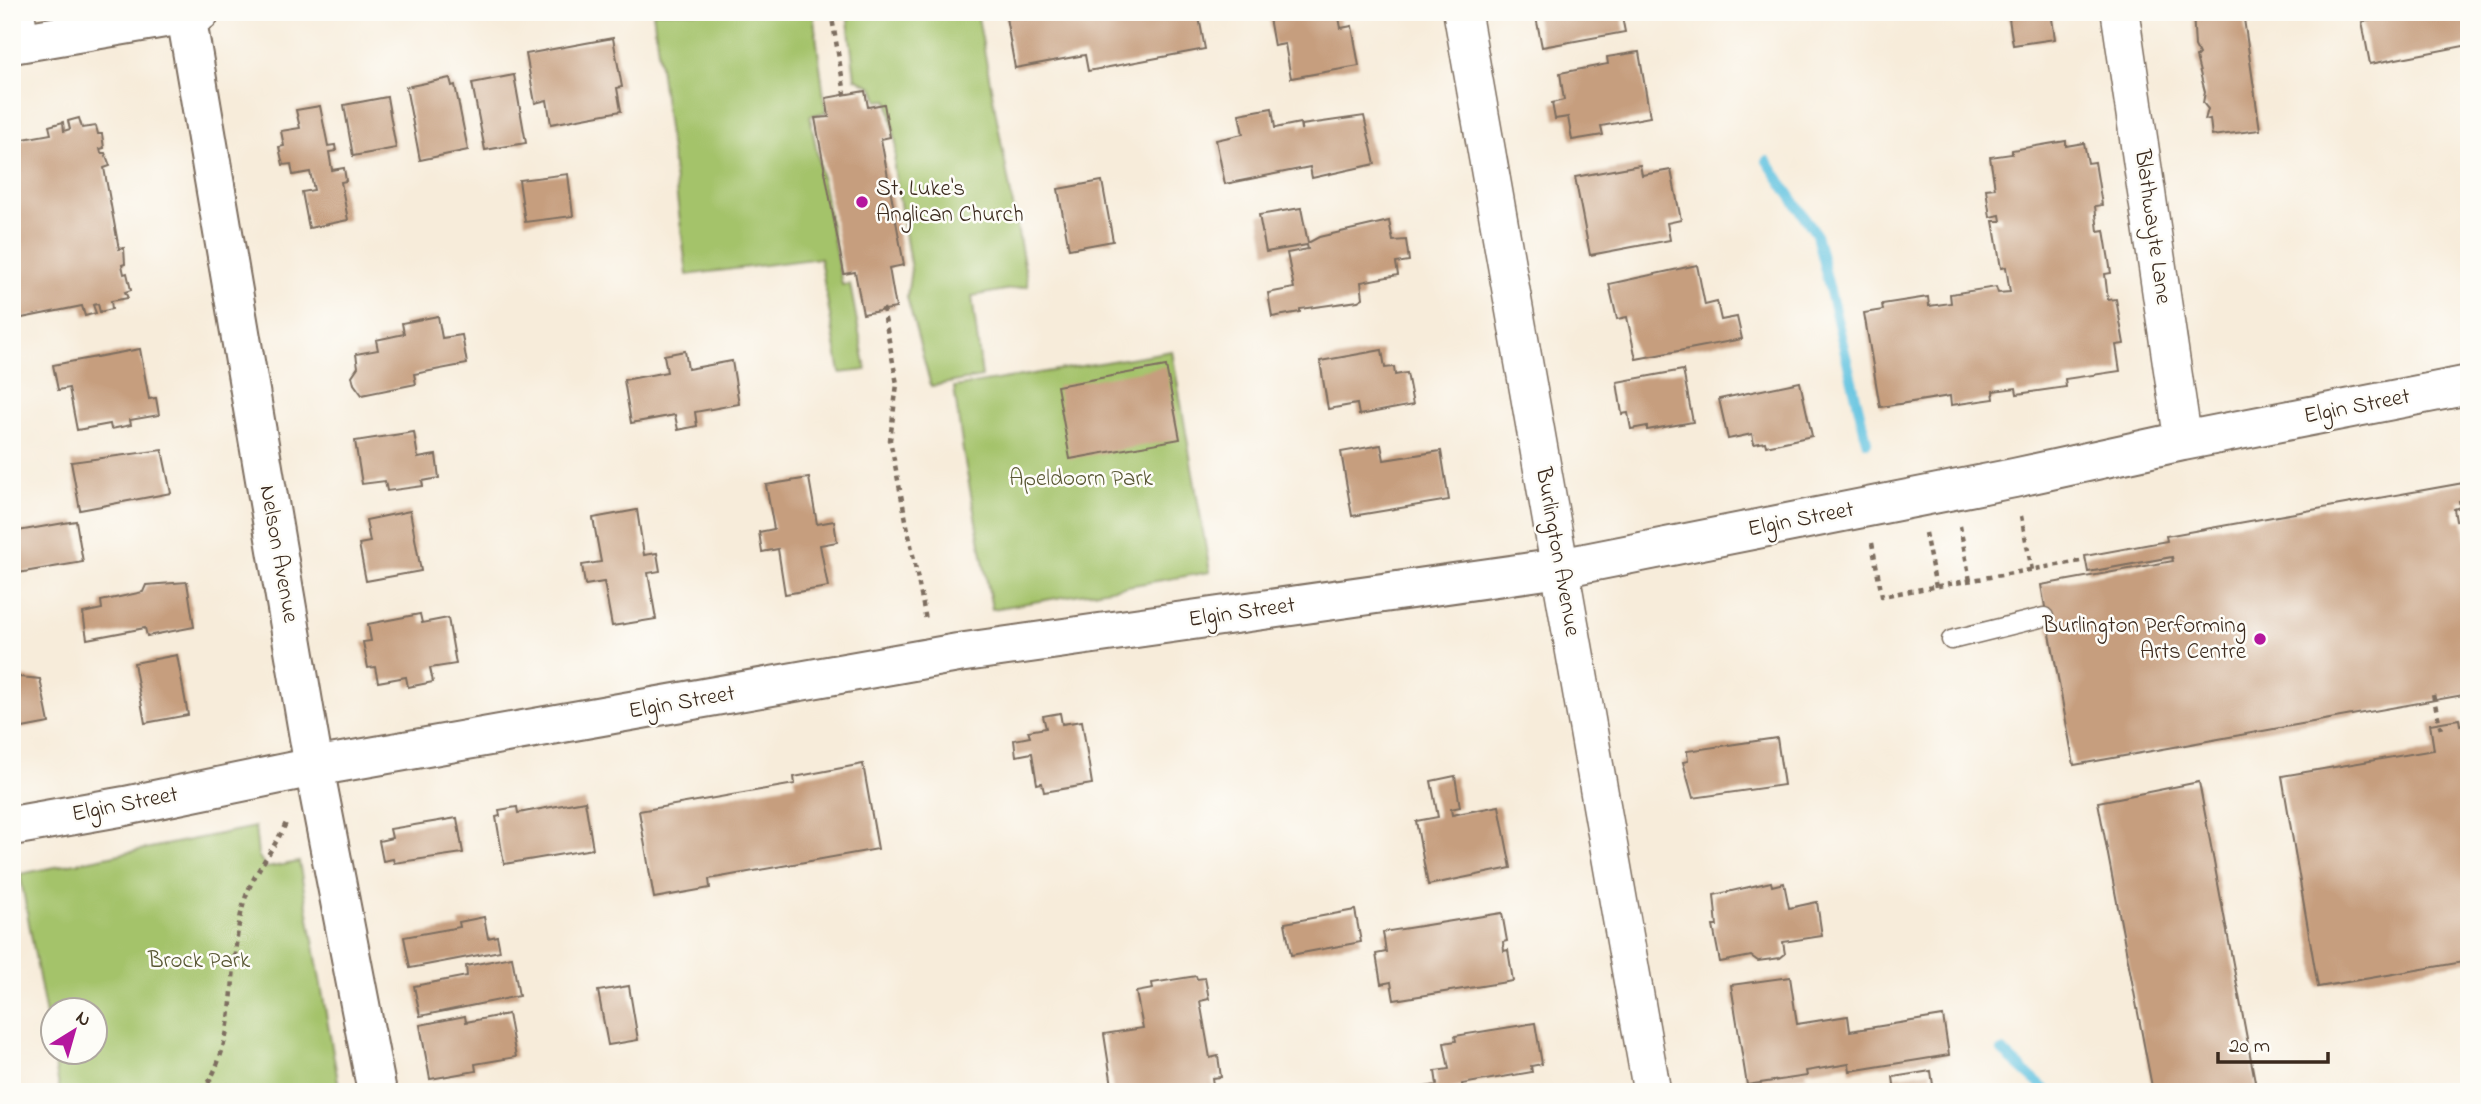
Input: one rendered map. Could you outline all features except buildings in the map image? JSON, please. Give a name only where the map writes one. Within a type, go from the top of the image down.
[{"type":"street","name":"Burlington Avenue","points":[[1462,12],[1652,1092]]},
{"type":"street","name":"Blathwayte Lane","points":[[2120,12],[2183,441]]},
{"type":"street","points":[[22,32],[193,14]]},
{"type":"street","name":"Nelson Avenue","points":[[193,14],[312,767],[377,1092]]},
{"type":"street","name":"Elgin Street","points":[[12,826],[125,806],[312,767],[958,653],[1560,568],[2469,385]]},
{"type":"lane","points":[[1951,640],[2045,617]]},
{"type":"path","points":[[831,12],[845,94]]},
{"type":"path","points":[[883,308],[897,384],[890,440],[934,659]]},
{"type":"path","points":[[2014,478],[2032,570]]},
{"type":"path","points":[[1954,490],[1970,581]]},
{"type":"path","points":[[1917,498],[1936,587]]},
{"type":"path","points":[[1865,508],[1882,596],[2086,560]]},
{"type":"path","points":[[2433,695],[2441,730]]},
{"type":"path","points":[[203,1092],[216,1072],[226,1045],[244,901],[253,877],[279,840],[312,767]]},
{"type":"green space","points":[[653,12],[813,12],[826,112],[810,116],[842,285],[850,284],[866,370],[840,373],[820,258],[687,275]]},
{"type":"green space","points":[[847,12],[977,12],[1028,286],[972,296],[982,377],[931,386],[907,297],[911,269],[894,168],[896,144],[888,100],[878,101],[873,87],[855,78]]},
{"type":"green space","name":"Apeldoorn Park","points":[[1172,351],[1210,572],[992,609],[954,387]]},
{"type":"green space","name":"Brock Park","points":[[255,827],[258,855],[266,868],[299,862],[340,1092],[60,1092],[55,1066],[108,1066],[108,996],[42,996],[20,874]]},
{"type":"waterway","points":[[1767,161],[1816,234],[1867,442]]},
{"type":"waterway","points":[[2002,1051],[2048,1092]]},
{"type":"place","name":"St. Luke's Anglican Church","points":[[862,202]]},
{"type":"place","name":"Burlington Performing Arts Centre","points":[[2260,639]]}]
